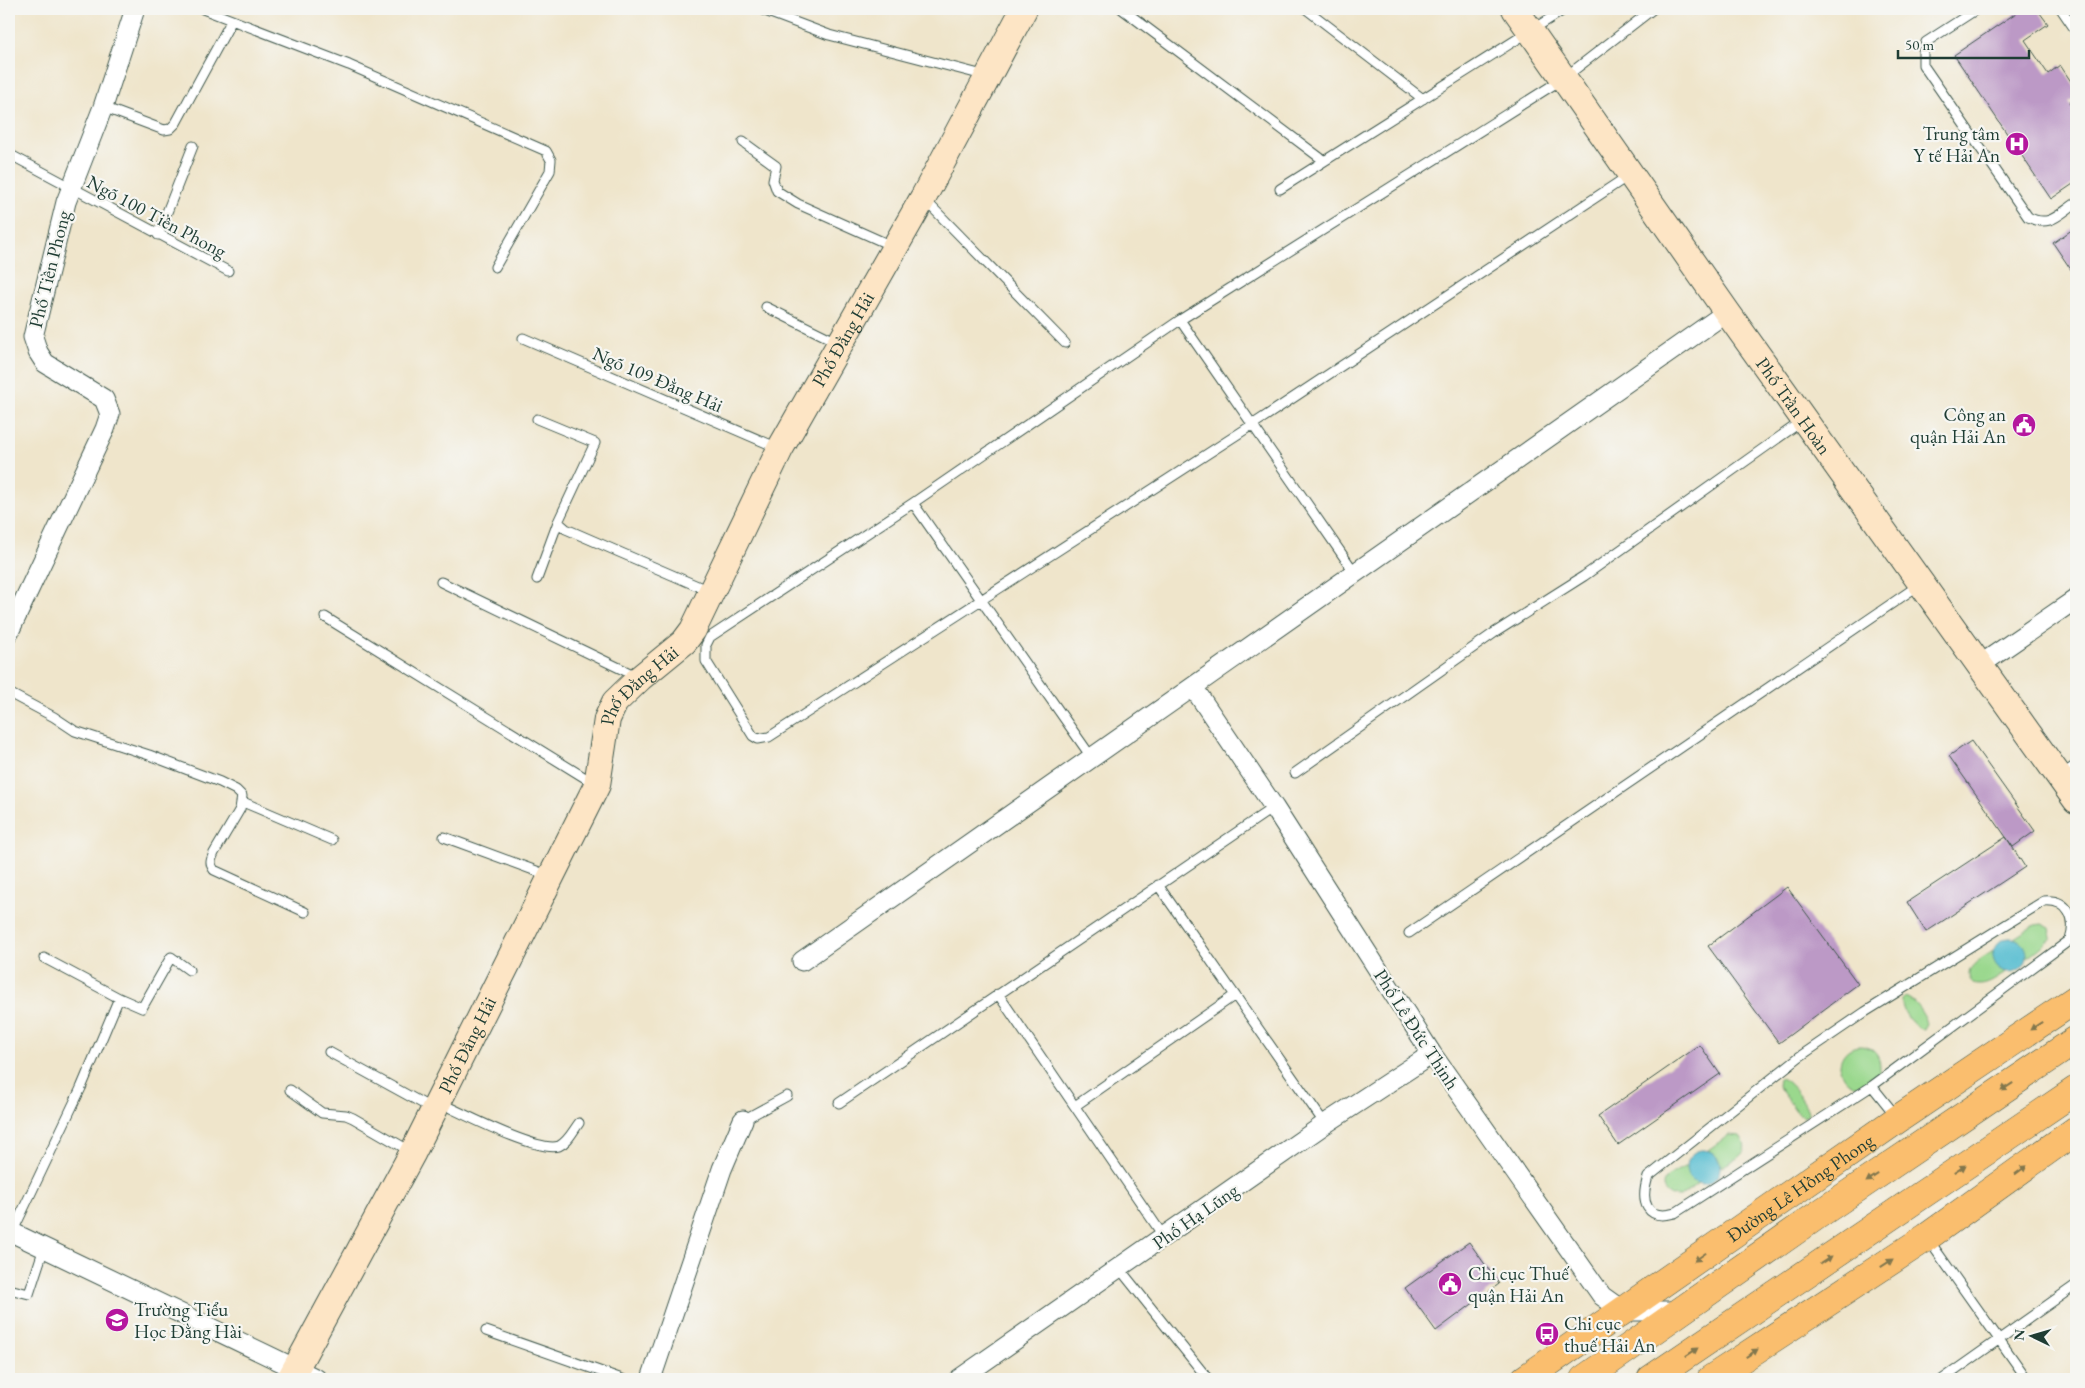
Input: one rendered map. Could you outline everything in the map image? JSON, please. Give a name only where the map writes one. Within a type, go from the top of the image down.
[{"type":"main road","name":"Đường Lê Hồng Phong","points":[[1525,1379],[1898,1119],[2076,998]]},
{"type":"main road","name":"Đường Lê Hồng Phong","points":[[1584,1379],[1822,1212],[2076,1040]]},
{"type":"main road","points":[[1651,1379],[2076,1090]]},
{"type":"main road","points":[[1711,1379],[1927,1237],[2076,1130]]},
{"type":"street","name":"Phố Tiền Phong","points":[[9,632],[105,429],[110,414],[104,399],[45,363],[38,352],[33,337],[66,202],[103,107],[135,9]]},
{"type":"street","name":"Phố Đằng Hải","points":[[301,1376],[597,785],[607,719],[615,702],[640,678],[684,642],[693,630],[780,449],[923,198],[1024,9]]},
{"type":"street","name":"Phố Trần Hoàn","points":[[1515,9],[1727,312],[1980,665],[2068,771],[2076,800]]},
{"type":"street","points":[[802,961],[1727,312]]},
{"type":"street","points":[[1980,665],[2076,599]]},
{"type":"street","name":"Phố Lê Đức Thịnh","points":[[1193,686],[1274,807],[1432,1054],[1602,1296],[1623,1311]]},
{"type":"street","name":"Phố Hạ Lũng","points":[[959,1379],[1165,1238],[1325,1124],[1432,1054]]},
{"type":"street","points":[[651,1379],[722,1170],[742,1120]]},
{"type":"street","points":[[10,1232],[301,1376]]},
{"type":"street","points":[[1623,1311],[1681,1311]]},
{"type":"lane","points":[[203,9],[349,64],[546,151],[551,160],[550,171],[495,267]]},
{"type":"lane","points":[[760,9],[829,35],[987,76]]},
{"type":"lane","points":[[1122,9],[1324,160]]},
{"type":"lane","points":[[1306,9],[1422,99]]},
{"type":"lane","points":[[1280,188],[1564,9]]},
{"type":"lane","points":[[1630,174],[1252,425],[769,737],[758,739],[753,736],[706,661],[706,645],[710,637],[913,503],[1180,320],[1564,78],[1653,9]]},
{"type":"lane","points":[[1977,9],[1926,42],[1923,52],[1923,65],[2028,217],[2038,222],[2051,220],[2076,203]]},
{"type":"lane","points":[[2061,9],[2076,31]]},
{"type":"lane","points":[[103,107],[164,130],[170,129],[176,124],[232,20]]},
{"type":"lane","points":[[743,142],[773,162],[776,166],[774,186],[786,198],[894,247]]},
{"type":"lane","points":[[158,235],[193,146]]},
{"type":"lane","name":"Ngõ 100 Tiền Phong","points":[[9,154],[228,271]]},
{"type":"lane","points":[[923,198],[1065,343]]},
{"type":"lane","points":[[766,308],[839,343]]},
{"type":"lane","points":[[1180,320],[1355,573]]},
{"type":"lane","name":"Ngõ 109 Đằng Hải","points":[[523,338],[780,449]]},
{"type":"lane","points":[[537,419],[594,442],[558,522],[537,579]]},
{"type":"lane","points":[[1295,772],[1494,633],[1584,576],[1804,419]]},
{"type":"lane","points":[[913,503],[1092,758]]},
{"type":"lane","points":[[558,522],[566,529],[711,592]]},
{"type":"lane","points":[[441,582],[640,678]]},
{"type":"lane","points":[[1409,934],[1922,583]]},
{"type":"lane","points":[[326,618],[597,785]]},
{"type":"lane","points":[[9,693],[88,737],[148,755],[220,782],[236,790],[242,796],[240,809],[210,861],[211,865],[214,870],[305,912]]},
{"type":"lane","points":[[242,802],[332,840]]},
{"type":"lane","points":[[839,1103],[1274,807]]},
{"type":"lane","points":[[444,837],[550,876]]},
{"type":"lane","points":[[1158,885],[1325,1124]]},
{"type":"lane","points":[[2052,900],[2060,903],[2073,920],[2070,940],[1872,1086],[1675,1213],[1662,1216],[1654,1213],[1645,1203],[1643,1190],[1648,1177],[1799,1057],[1865,1012],[2044,901],[2052,900]]},
{"type":"lane","points":[[44,958],[119,998],[142,1008],[171,957],[189,970]]},
{"type":"lane","points":[[998,994],[1165,1238]]},
{"type":"lane","points":[[1074,1106],[1235,995]]},
{"type":"lane","points":[[10,1232],[81,1088],[119,998]]},
{"type":"lane","points":[[329,1052],[436,1106],[542,1146],[554,1147],[566,1142],[579,1123]]},
{"type":"lane","points":[[1872,1086],[1898,1119]]},
{"type":"lane","points":[[290,1090],[322,1113],[346,1115],[353,1118],[413,1152]]},
{"type":"lane","points":[[742,1120],[787,1096]]},
{"type":"lane","points":[[1927,1237],[2027,1379]]},
{"type":"lane","points":[[9,1289],[29,1294],[44,1248]]},
{"type":"lane","points":[[1119,1268],[1208,1379]]},
{"type":"lane","points":[[1943,1379],[2076,1286]]},
{"type":"lane","points":[[486,1331],[622,1379]]},
{"type":"green space","points":[[2042,924],[2050,928],[2052,938],[2025,960],[2024,947],[2014,938],[2035,925]]},
{"type":"green space","points":[[1993,951],[1993,957],[2003,970],[2007,972],[1987,984],[1973,984],[1969,973],[1974,964]]},
{"type":"green space","points":[[1904,997],[1911,1000],[1921,1012],[1927,1023],[1924,1030],[1916,1026],[1905,1013],[1902,1003]]},
{"type":"green space","points":[[1864,1046],[1871,1049],[1877,1055],[1880,1066],[1879,1074],[1871,1083],[1864,1086],[1856,1086],[1849,1083],[1841,1074],[1840,1062],[1843,1055],[1852,1047]]},
{"type":"green space","points":[[1779,1078],[1787,1082],[1802,1099],[1808,1114],[1805,1117],[1799,1115],[1778,1086]]},
{"type":"green space","points":[[1729,1135],[1740,1136],[1745,1147],[1740,1156],[1721,1167],[1717,1157],[1708,1150]]},
{"type":"green space","points":[[1686,1166],[1690,1176],[1698,1183],[1680,1197],[1671,1196],[1663,1188],[1663,1184],[1668,1177]]},
{"type":"water","points":[[2010,938],[2022,943],[2027,955],[2022,967],[2010,972],[1998,967],[1993,955],[1998,943]]},
{"type":"water","points":[[1703,1150],[1715,1155],[1720,1167],[1715,1179],[1703,1184],[1691,1179],[1686,1167],[1691,1155]]},
{"type":"building","points":[[2022,9],[2037,9],[2048,24],[2025,40],[2048,74],[2060,65],[2076,89],[2076,97],[2069,102],[2076,112],[2076,182],[2051,199],[1954,55]]},
{"type":"building","points":[[2076,227],[2076,277],[2053,243]]},
{"type":"building","points":[[1971,741],[2035,831],[2013,847],[1949,756]]},
{"type":"building","points":[[2006,837],[2025,867],[1926,932],[1907,902]]},
{"type":"building","points":[[1787,887],[1858,984],[1779,1043],[1708,946]]},
{"type":"building","points":[[1700,1045],[1720,1074],[1618,1145],[1598,1116]]},
{"type":"building","points":[[1469,1242],[1499,1284],[1436,1331],[1405,1288]]},
{"type":"place","name":"Trung tâm Y tế Hải An","points":[[2017,144]]},
{"type":"place","name":"Công an quận Hải An","points":[[2024,425]]},
{"type":"place","name":"Chi cục Thuế quận Hải An","points":[[1450,1284]]},
{"type":"place","name":"Trường Tiểu Học Đằng Hài","points":[[117,1320]]},
{"type":"place","name":"Chi cục thuế Hải An","points":[[1547,1334]]}]
